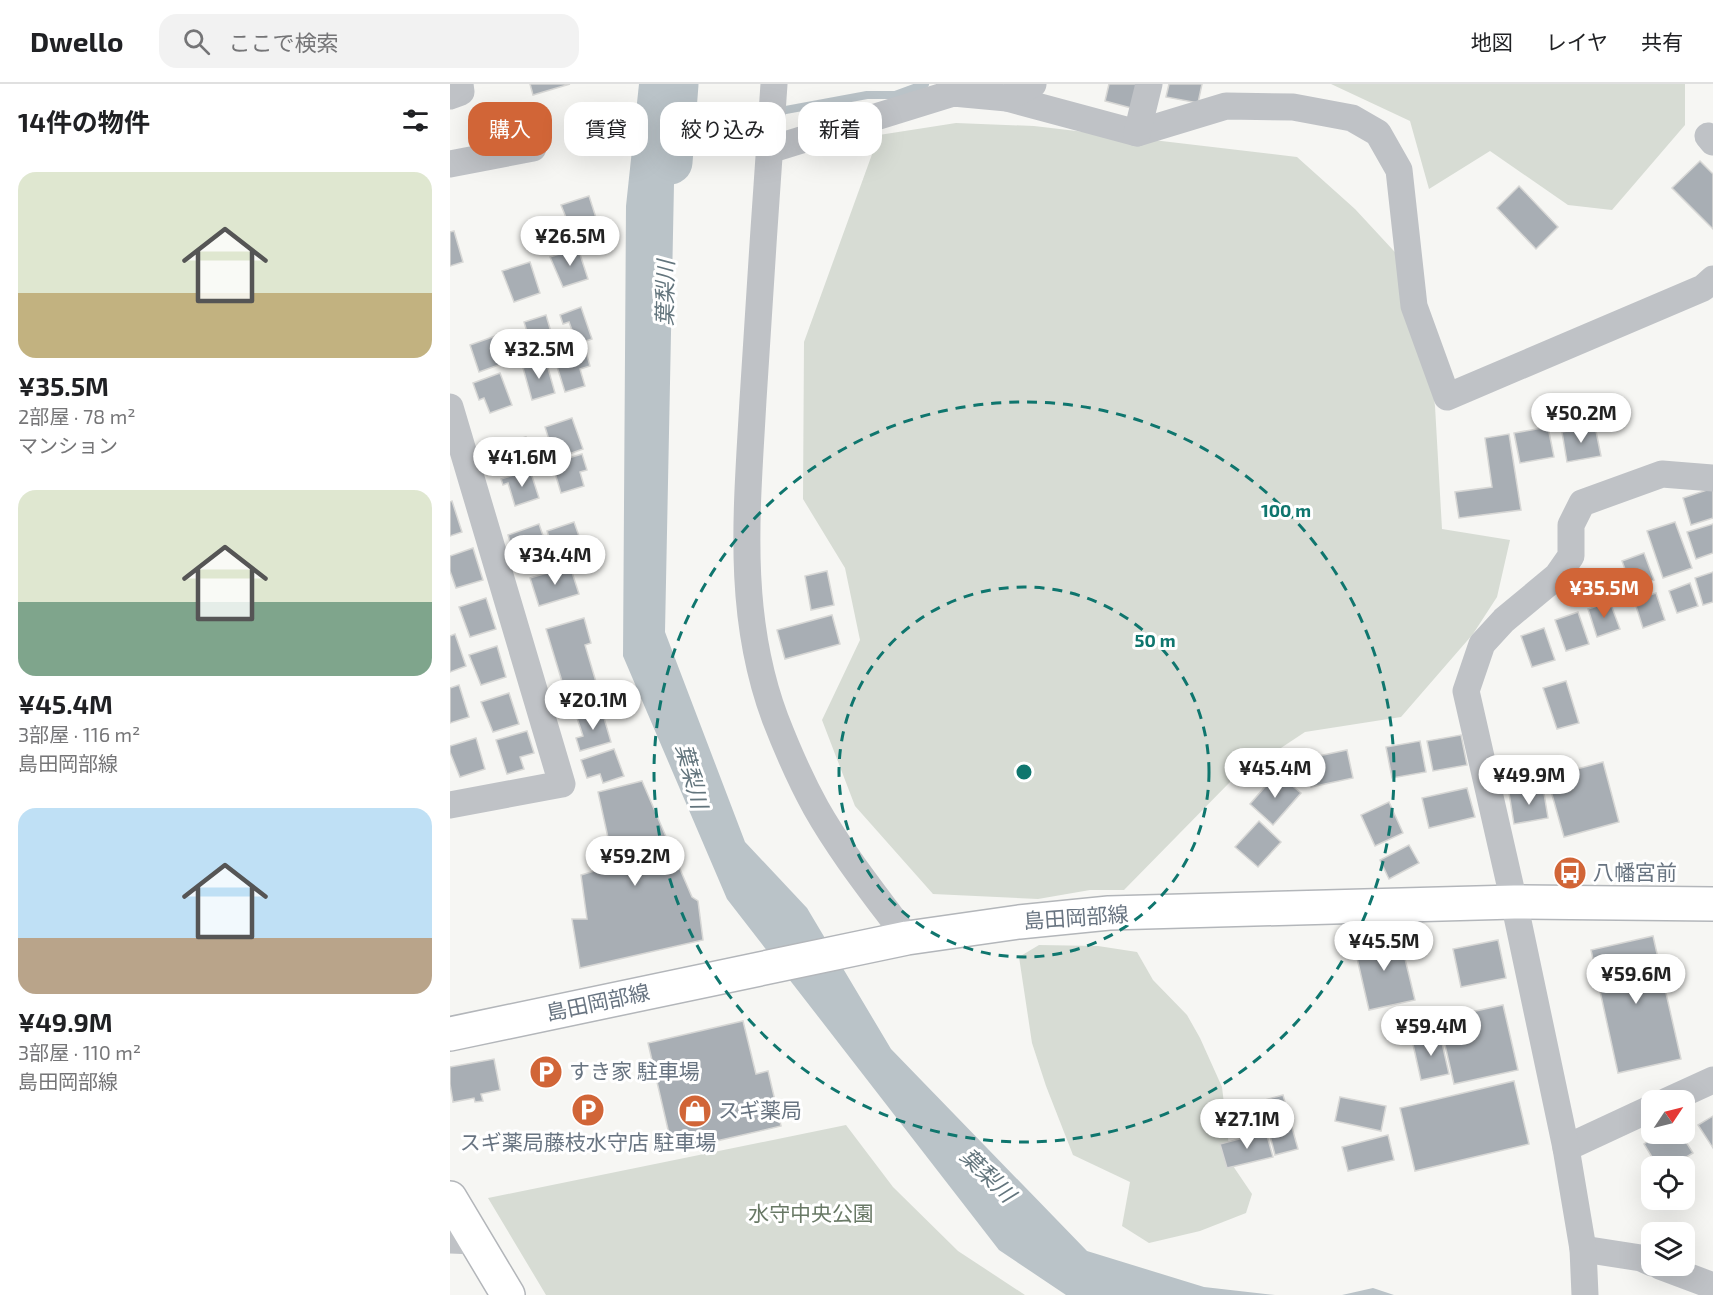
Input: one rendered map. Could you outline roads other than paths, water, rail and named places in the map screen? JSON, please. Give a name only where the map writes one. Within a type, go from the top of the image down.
[{"type":"main road","name":"島田岡部線","points":[[450,1034],[899,940],[1019,922],[1109,913],[1514,902],[1713,904]]},
{"type":"main road","points":[[450,1198],[463,1240],[508,1295]]},
{"type":"street","points":[[450,96],[461,92],[460,84]]},
{"type":"street","points":[[773,102],[774,84]]},
{"type":"street","points":[[1007,98],[1033,84]]},
{"type":"street","points":[[1137,133],[1149,84]]},
{"type":"street","points":[[786,145],[953,93],[1007,98],[1137,133],[1226,106],[1293,107],[1352,118],[1378,134],[1399,170],[1414,306],[1447,397],[1703,288],[1713,279]]},
{"type":"street","points":[[450,164],[491,156]]},
{"type":"street","points":[[770,156],[759,283],[746,526],[747,588],[758,655],[774,716],[793,763],[817,809],[899,940]]},
{"type":"street","points":[[450,407],[562,784],[450,805]]},
{"type":"street","points":[[1586,1295],[1583,1249],[1566,1148],[1466,691],[1482,645],[1504,620],[1557,576],[1571,556],[1571,525],[1582,503],[1662,474],[1713,478]]},
{"type":"street","points":[[1691,1090],[1713,1080]]},
{"type":"street","points":[[1566,1148],[1641,1113]]},
{"type":"street","points":[[1583,1249],[1641,1258]]},
{"type":"street","points":[[1686,1276],[1713,1286]]},
{"type":"water","points":[[639,84],[676,84],[676,102],[660,102],[660,156],[675,156],[665,632],[745,842],[807,908],[891,1049],[1087,1251],[1204,1287],[1275,1295],[1066,1295],[999,1250],[727,899],[623,656],[626,206],[631,156],[648,156],[648,102],[637,102]]},
{"type":"water","points":[[1373,1288],[1394,1295],[1342,1295]]},
{"type":"waterway","name":"葉梨川","points":[[670,162],[676,84]]},
{"type":"waterway","points":[[786,110],[867,95],[895,95],[925,84]]},
{"type":"place","name":"八幡宮前","points":[[1570,873]]},
{"type":"place","name":"すき家 駐車場","points":[[546,1072]]},
{"type":"place","name":"スギ薬局藤枝水守店 駐車場","points":[[588,1110]]},
{"type":"place","name":"スギ薬局","points":[[695,1111]]},
{"type":"park label","name":"水守中央公園","points":[[811,1214]]}]
